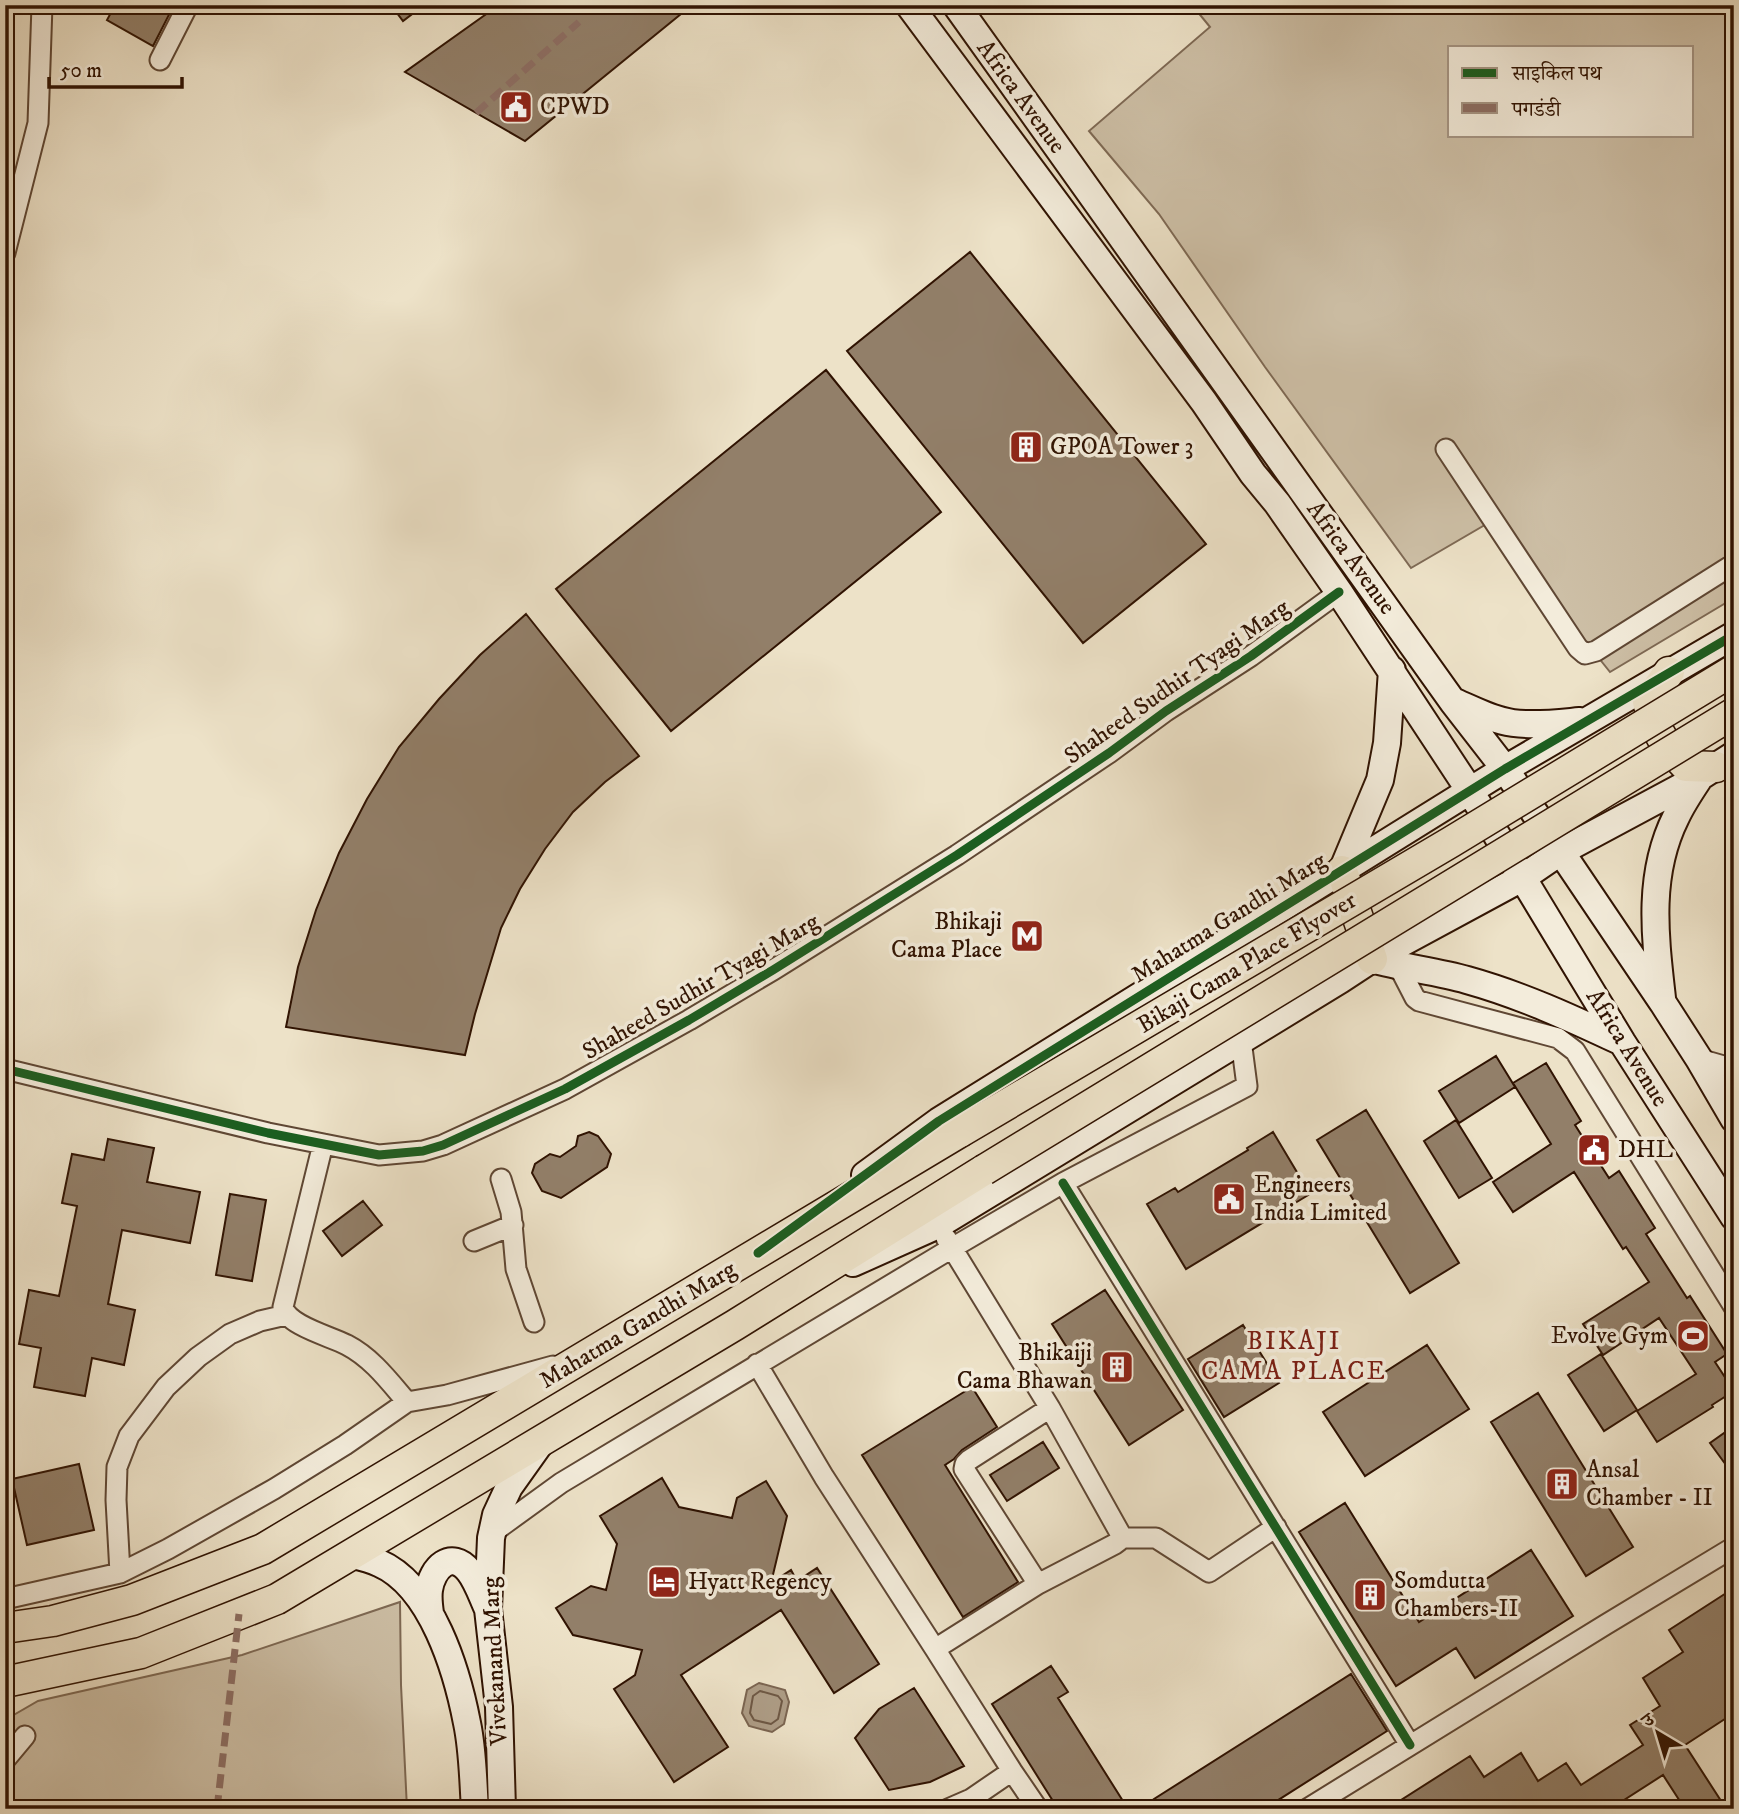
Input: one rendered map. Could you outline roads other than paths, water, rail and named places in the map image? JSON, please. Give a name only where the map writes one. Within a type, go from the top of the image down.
[{"type":"main road","name":"Africa Avenue","points":[[909,5],[1204,402],[1253,474],[1278,503],[1339,592],[1470,791],[1622,1042],[1734,1217]]},
{"type":"main road","name":"Africa Avenue","points":[[956,5],[1453,702],[1505,769],[1663,1003],[1734,1119]]},
{"type":"main road","name":"Mahatma Gandhi Marg","points":[[5,1628],[53,1621],[132,1600],[263,1549],[758,1253],[939,1121],[1505,769],[1734,635]]},
{"type":"main road","points":[[1385,963],[1342,871],[1380,780],[1387,743],[1392,670]]},
{"type":"main road","name":"Bikaji Cama Place Flyover","points":[[758,1253],[1451,842],[1734,670]]},
{"type":"main road","points":[[1669,672],[1648,702],[1655,725],[1666,745],[1686,766],[1716,767]]},
{"type":"main road","points":[[1453,702],[1493,719],[1514,723],[1586,721]]},
{"type":"main road","name":"Bikaji Cama Place Flyover","points":[[784,1294],[1734,713]]},
{"type":"main road","points":[[784,1294],[945,1236],[1241,1040],[1385,963],[1560,852],[1716,767]]},
{"type":"main road","points":[[1663,1003],[1654,909],[1660,863],[1675,818],[1716,767]]},
{"type":"main road","points":[[1385,963],[1464,979],[1519,995],[1622,1042]]},
{"type":"main road","name":"Mahatma Gandhi Marg","points":[[5,1682],[141,1653],[276,1599],[784,1294]]},
{"type":"main road","name":"Vivekanand Marg","points":[[502,1809],[499,1707],[488,1609],[492,1533],[496,1515],[509,1487],[541,1442]]},
{"type":"main road","points":[[353,1555],[380,1563],[413,1589],[430,1613],[448,1649],[467,1724],[475,1809]]},
{"type":"main road","points":[[430,1613],[429,1591],[434,1571],[448,1561],[458,1562],[471,1573],[488,1609]]},
{"type":"street","points":[[5,253],[38,124],[42,5]]},
{"type":"street","points":[[160,61],[188,5]]},
{"type":"street","points":[[1446,449],[1578,648],[1585,654],[1729,566],[1734,574]]},
{"type":"street","name":"Shaheed Sudhir Tyagi Marg","points":[[5,1069],[268,1133],[379,1155],[423,1151],[462,1138],[565,1089],[701,1013],[957,855],[1109,754],[1166,711],[1251,656],[1339,592]]},
{"type":"street","points":[[1385,963],[1419,1001],[1558,1038],[1575,1051],[1734,1307]]},
{"type":"street","points":[[492,1533],[561,1483],[757,1364],[945,1236],[1063,1183],[1247,1086],[1241,1040]]},
{"type":"street","points":[[1699,1059],[1734,1069]]},
{"type":"street","points":[[323,1144],[283,1307],[286,1315],[293,1321],[364,1355],[407,1402]]},
{"type":"street","points":[[501,1179],[511,1212],[516,1269],[534,1322]]},
{"type":"street","points":[[1063,1183],[1410,1745]]},
{"type":"street","points":[[474,1241],[513,1226]]},
{"type":"street","points":[[945,1236],[1050,1408],[1121,1538]]},
{"type":"street","points":[[120,1573],[117,1467],[129,1436],[166,1387],[198,1357],[230,1334],[260,1321],[286,1315]]},
{"type":"street","points":[[5,1599],[120,1573],[274,1489],[407,1402],[447,1395],[581,1359]]},
{"type":"street","points":[[757,1364],[824,1478],[1038,1809]]},
{"type":"street","points":[[1038,1584],[964,1469],[969,1460],[1050,1408]]},
{"type":"street","points":[[935,1649],[1038,1584],[1115,1544],[1121,1538],[1156,1538],[1209,1572],[1276,1527]]},
{"type":"street","points":[[1307,1809],[1734,1547]]},
{"type":"street","points":[[5,1760],[24,1735]]},
{"type":"street","points":[[948,1809],[971,1799],[1012,1771]]},
{"type":"water","points":[[759,1683],[785,1690],[789,1702],[784,1724],[772,1732],[749,1726],[742,1713],[747,1690]]},
{"type":"place","name":"CPWD","points":[[516,107]]},
{"type":"place","name":"GPOA Tower 3","points":[[1026,447]]},
{"type":"place","name":"Bhikaji Cama Place","points":[[1027,936]]},
{"type":"place","name":"DHL","points":[[1594,1150]]},
{"type":"place","name":"Engineers India Limited","points":[[1229,1199]]},
{"type":"place","name":"Evolve Gym","points":[[1693,1336]]},
{"type":"place","name":"Bhikaiji Cama Bhawan","points":[[1117,1367]]},
{"type":"place","name":"Ansal Chamber - II","points":[[1562,1484]]},
{"type":"place","name":"Hyatt Regency","points":[[664,1582]]},
{"type":"place","name":"Somdutta Chambers-II","points":[[1370,1595]]},
{"type":"district","name":"BIKAJI CAMA PLACE","points":[[1294,1356]]}]
